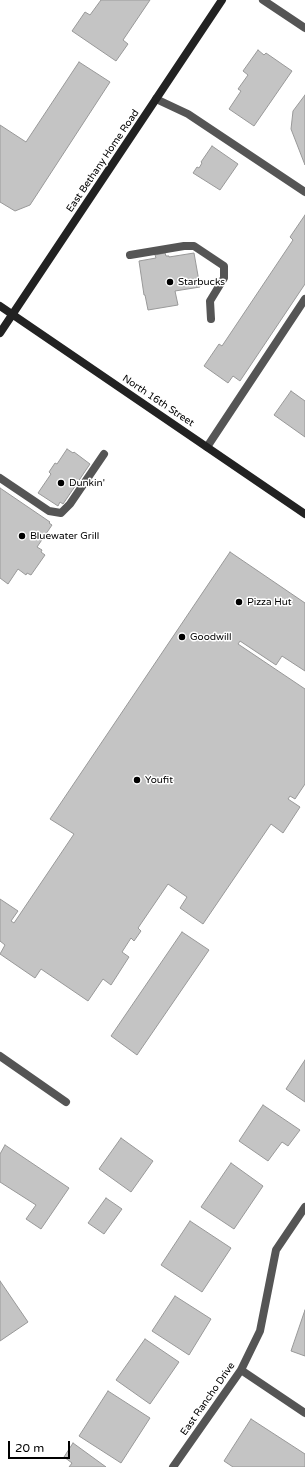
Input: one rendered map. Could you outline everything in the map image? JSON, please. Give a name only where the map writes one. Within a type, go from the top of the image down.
[{"type":"main road","name":"East Bethany Home Road","points":[[0,333],[222,0]]},
{"type":"main road","name":"North 16th Street","points":[[0,306],[305,514]]},
{"type":"street","points":[[264,0],[305,28]]},
{"type":"street","points":[[156,100],[188,114],[305,192]]},
{"type":"street","points":[[130,255],[184,246],[194,246],[224,266],[224,278],[210,302],[211,319]]},
{"type":"street","points":[[207,447],[305,299]]},
{"type":"street","points":[[0,478],[49,511],[61,513],[70,504],[104,454]]},
{"type":"street","points":[[0,1056],[66,1102]]},
{"type":"street","name":"East Rancho Drive","points":[[172,1467],[241,1370],[260,1331],[276,1250],[305,1207]]},
{"type":"street","points":[[241,1370],[305,1413]]},
{"type":"building","points":[[101,0],[150,0],[123,40],[128,44],[116,61],[72,31],[85,12],[90,15]]},
{"type":"building","points":[[258,50],[264,55],[266,53],[292,71],[254,126],[229,109],[241,91],[238,89],[248,75],[243,71]]},
{"type":"building","points":[[79,62],[110,82],[30,205],[15,211],[0,202],[0,125],[26,142]]},
{"type":"building","points":[[305,95],[305,165],[291,129],[293,111]]},
{"type":"building","points":[[212,146],[238,164],[220,190],[193,173],[197,167],[199,168],[202,163],[201,162]]},
{"type":"building","points":[[305,215],[305,284],[240,381],[233,376],[228,383],[204,366],[219,344],[222,346],[293,240],[290,237]]},
{"type":"building","name":"Starbucks","points":[[165,253],[166,256],[169,257],[194,253],[200,287],[175,291],[178,305],[148,310],[144,295],[139,261],[156,258],[155,255]]},
{"type":"building","points":[[291,391],[305,401],[305,437],[274,415]]},
{"type":"building","name":"Dunkin'","points":[[67,449],[73,453],[74,452],[90,464],[63,504],[60,502],[58,506],[38,493],[51,474],[49,472],[55,463],[57,464]]},
{"type":"building","name":"Bluewater Grill","points":[[0,488],[50,522],[49,523],[52,525],[37,547],[42,550],[41,552],[45,555],[31,575],[27,573],[26,575],[18,569],[8,584],[0,578]]},
{"type":"building","points":[[230,552],[305,603],[305,671],[282,656],[276,665],[240,641],[238,644],[305,689],[305,784],[295,799],[290,796],[288,799],[300,807],[283,833],[271,824],[203,924],[180,908],[187,897],[168,884],[138,928],[141,931],[134,941],[131,938],[122,952],[129,957],[111,985],[103,979],[88,1001],[41,969],[35,978],[0,954],[5,945],[0,941],[0,899],[18,911],[11,921],[14,923],[74,834],[50,819]]},
{"type":"building","points":[[182,932],[209,950],[137,1055],[111,1036]]},
{"type":"building","points":[[305,1060],[305,1102],[286,1089]]},
{"type":"building","points":[[263,1105],[300,1130],[288,1146],[282,1142],[268,1161],[239,1141]]},
{"type":"building","points":[[121,1138],[153,1161],[131,1192],[99,1169]]},
{"type":"building","points":[[5,1145],[69,1188],[41,1229],[26,1219],[36,1205],[0,1182],[0,1154]]},
{"type":"building","points":[[231,1163],[263,1186],[234,1229],[201,1207]]},
{"type":"building","points":[[106,1198],[122,1209],[104,1234],[88,1223]]},
{"type":"building","points":[[190,1221],[231,1248],[202,1292],[161,1265]]},
{"type":"building","points":[[0,1281],[28,1322],[0,1341]]},
{"type":"building","points":[[175,1296],[211,1319],[189,1355],[152,1331]]},
{"type":"building","points":[[305,1310],[305,1356],[291,1351]]},
{"type":"building","points":[[145,1339],[179,1362],[150,1404],[116,1380]]},
{"type":"building","points":[[108,1391],[150,1418],[121,1463],[79,1436]]},
{"type":"building","points":[[251,1419],[305,1454],[305,1467],[233,1467],[224,1461]]},
{"type":"building","points":[[73,1443],[106,1467],[69,1467],[72,1463],[64,1457]]},
{"type":"place","name":"Starbucks","points":[[170,282]]},
{"type":"place","name":"Dunkin'","points":[[61,483]]},
{"type":"place","name":"Bluewater Grill","points":[[22,536]]},
{"type":"place","name":"Pizza Hut","points":[[239,602]]},
{"type":"place","name":"Goodwill","points":[[182,637]]},
{"type":"place","name":"Youfit","points":[[137,780]]}]
